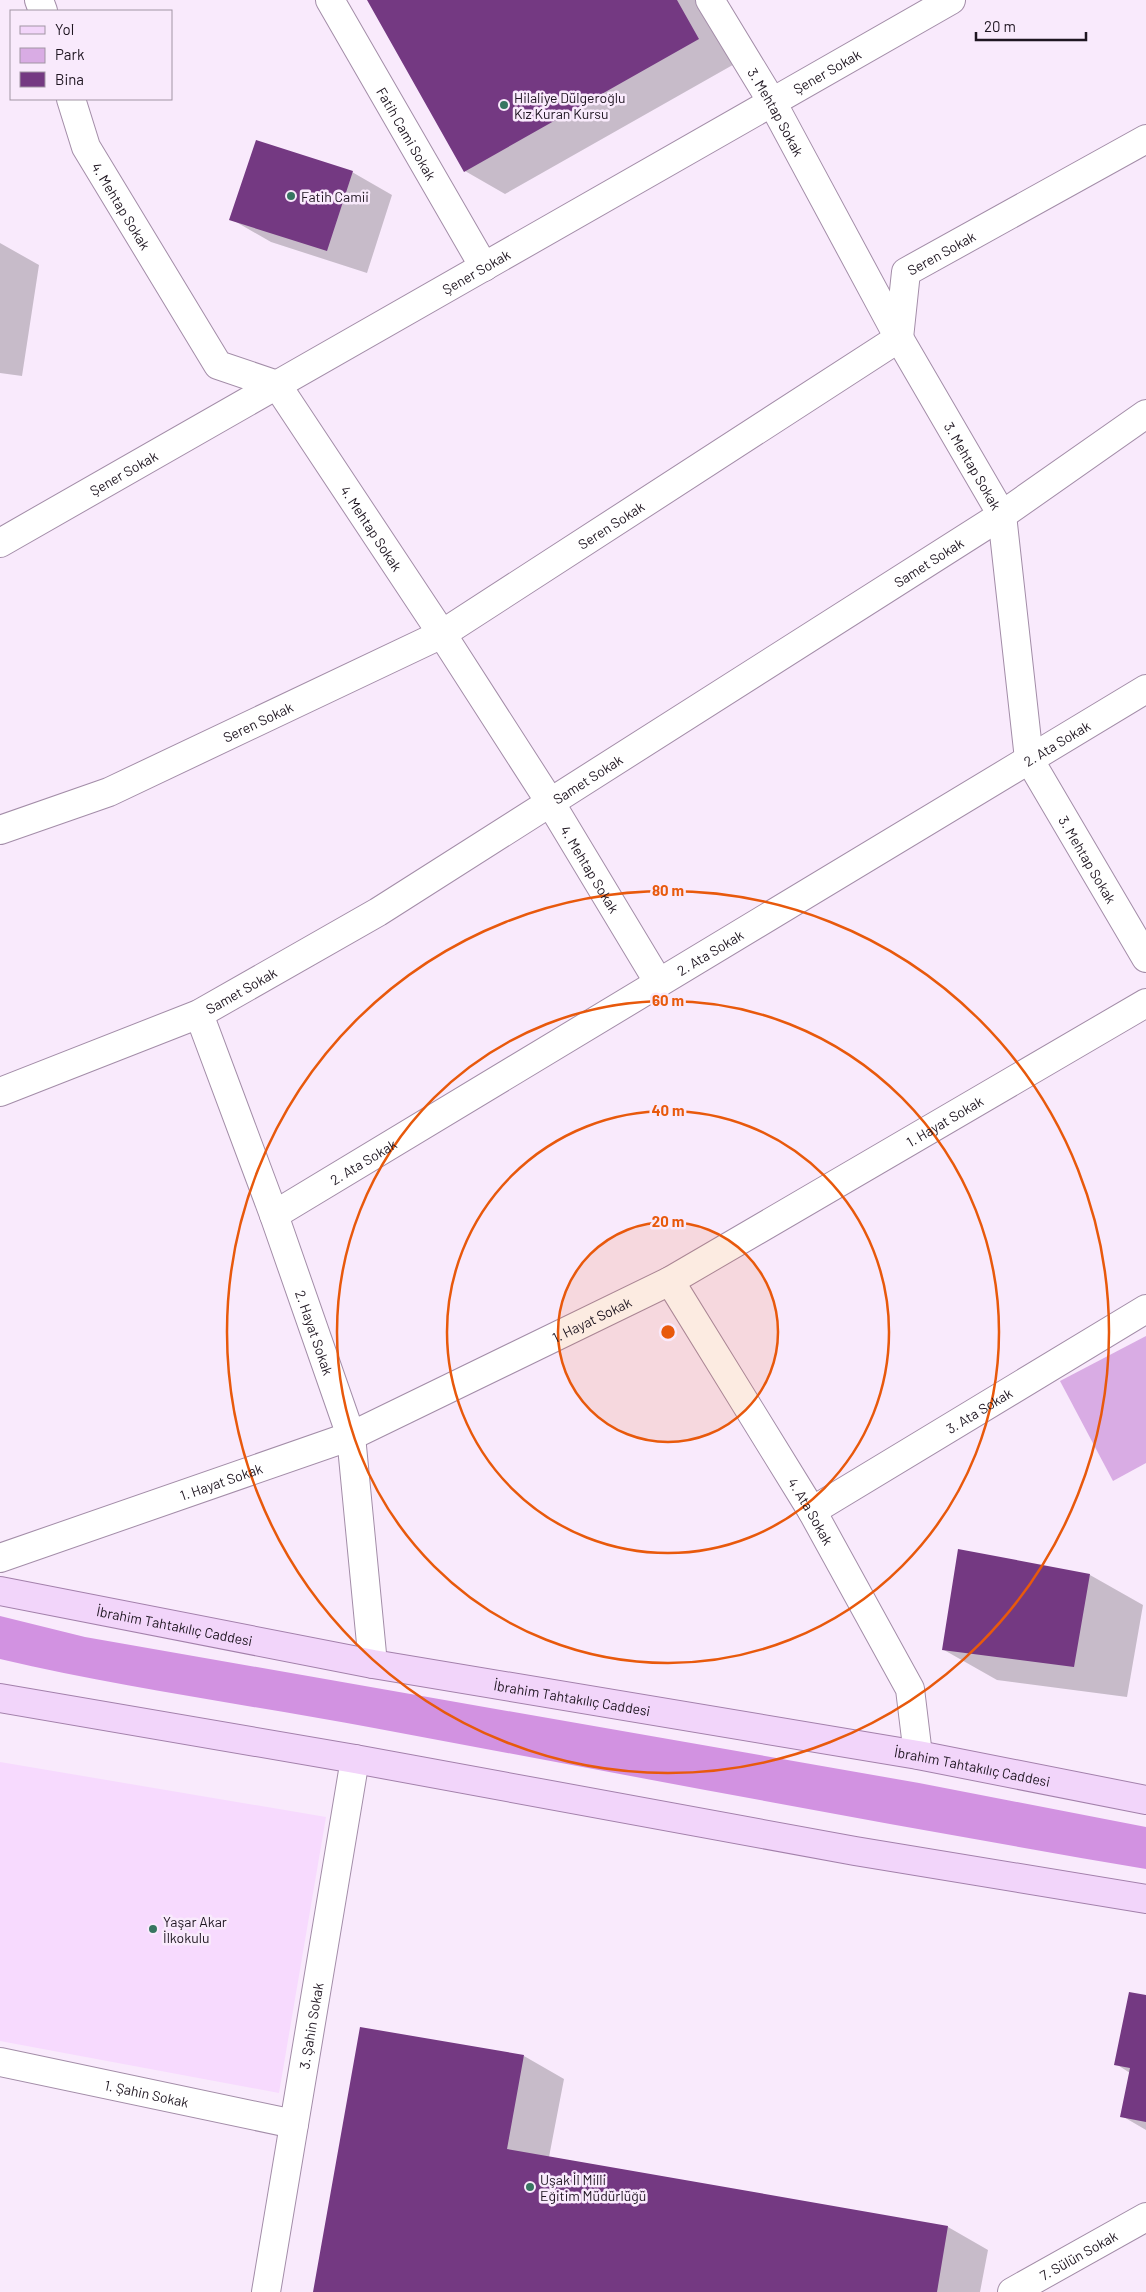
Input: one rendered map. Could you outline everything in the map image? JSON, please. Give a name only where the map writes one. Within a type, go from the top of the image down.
[{"type":"main road","name":"İbrahim Tahtakılıç Caddesi","points":[[0,1591],[372,1664],[918,1755],[1146,1800]]},
{"type":"main road","points":[[0,1698],[356,1759],[855,1851],[1146,1899]]},
{"type":"street","name":"Fatih Cami Sokak","points":[[330,0],[484,267]]},
{"type":"street","name":"3. Mehtap Sokak","points":[[710,0],[772,102],[899,338],[1002,515],[1029,759],[1146,958]]},
{"type":"street","name":"Şener Sokak","points":[[0,543],[951,0]]},
{"type":"street","name":"4. Mehtap Sokak","points":[[71,100],[86,146],[218,365],[276,385],[442,634],[550,802],[659,983]]},
{"type":"street","name":"Seren Sokak","points":[[0,830],[109,792],[442,634],[899,338],[906,272],[1146,139]]},
{"type":"street","name":"Samet Sokak","points":[[0,1092],[199,1014],[378,912],[1002,515],[1146,414]]},
{"type":"street","name":"2. Ata Sokak","points":[[274,1215],[1146,689]]},
{"type":"street","name":"1. Hayat Sokak","points":[[0,1558],[351,1436],[670,1280],[1146,1003]]},
{"type":"street","name":"2. Hayat Sokak","points":[[199,1014],[274,1215],[351,1436],[372,1664]]},
{"type":"street","name":"4. Ata Sokak","points":[[670,1280],[812,1511],[910,1689],[918,1755]]},
{"type":"street","name":"3. Ata Sokak","points":[[812,1511],[1146,1309]]},
{"type":"street","name":"3. Şahin Sokak","points":[[266,2292],[356,1759]]},
{"type":"street","name":"1. Şahin Sokak","points":[[0,2062],[294,2124]]},
{"type":"street","name":"7. Sülün Sokak","points":[[1012,2292],[1146,2217]]},
{"type":"shaded area","points":[[0,1616],[85,1637],[919,1783],[1146,1827],[1146,1869],[856,1818],[374,1728],[140,1688],[0,1659]]},
{"type":"shaded area","name":"Yaşar Akar İlkokulu","points":[[0,1762],[326,1817],[279,2093],[0,2041]]},
{"type":"green space","points":[[1146,1336],[1146,1463],[1113,1481],[1060,1381]]},
{"type":"building","name":"Hilaliye Dülgeroğlu Kız Kuran Kursu","points":[[367,0],[677,0],[699,39],[464,172]]},
{"type":"building","name":"Fatih Camii","points":[[256,140],[353,171],[327,251],[229,220]]},
{"type":"building","points":[[958,1549],[1090,1574],[1074,1667],[942,1650]]},
{"type":"building","points":[[1129,1992],[1146,1995],[1146,2122],[1120,2117],[1130,2068],[1114,2065]]},
{"type":"building","name":"Uşak İl Milli Eğitim Müdürlüğü","points":[[360,2027],[524,2055],[507,2149],[948,2226],[937,2292],[313,2292]]},
{"type":"place","name":"Hilaliye Dülgeroğlu Kız Kuran Kursu","points":[[504,105]]},
{"type":"place","name":"Fatih Camii","points":[[291,196]]},
{"type":"place","name":"Yaşar Akar İlkokulu","points":[[153,1929]]},
{"type":"place","name":"Uşak İl Milli Eğitim Müdürlüğü","points":[[530,2187]]}]
